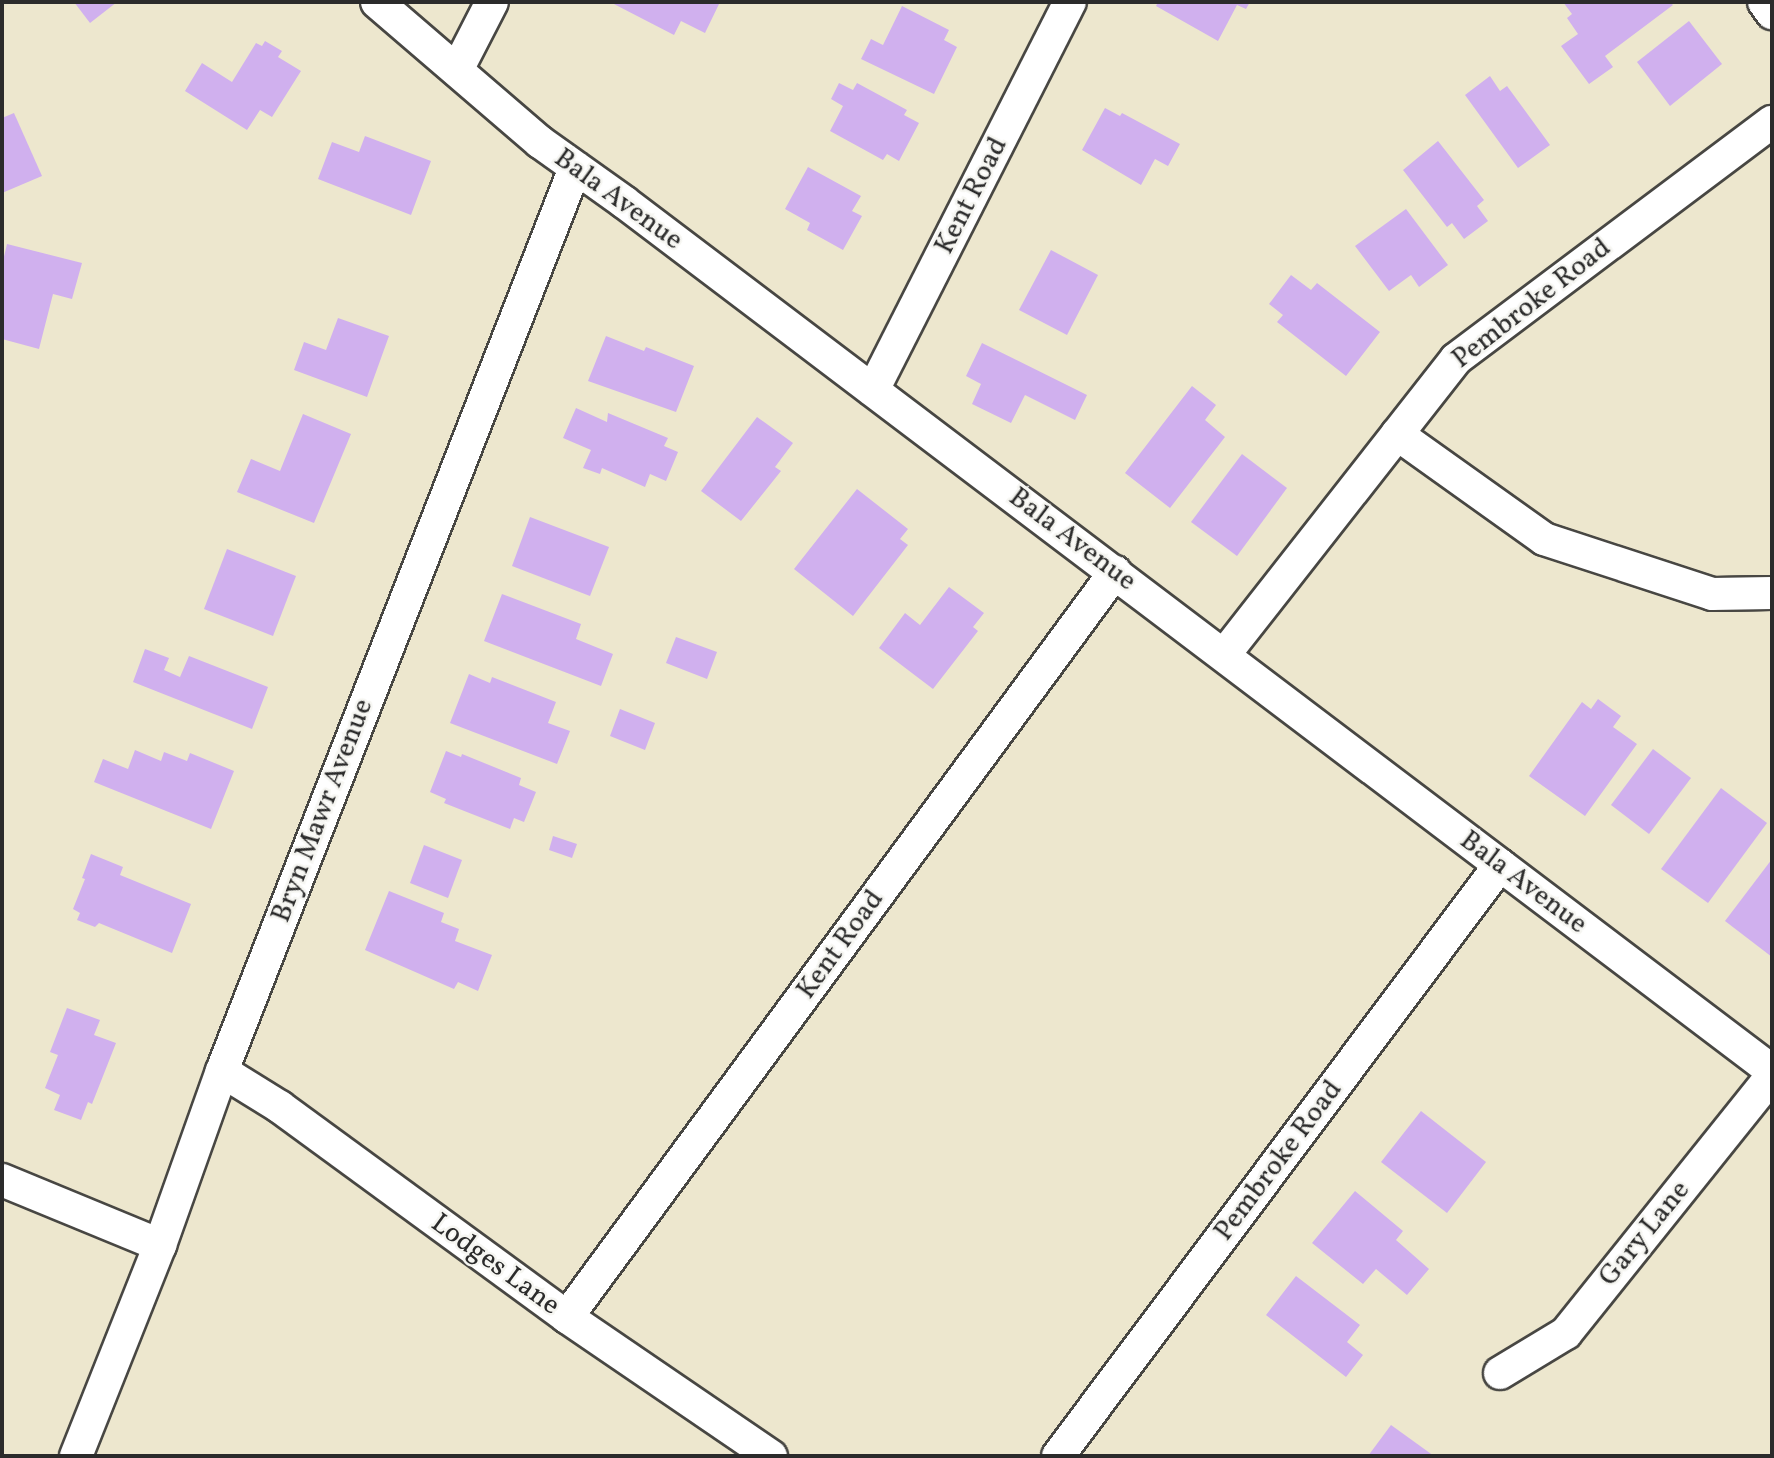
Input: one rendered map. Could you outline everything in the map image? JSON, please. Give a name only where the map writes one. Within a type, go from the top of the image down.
[{"type":"street","name":"Bala Avenue","points":[[377,2],[540,142],[1115,572],[1772,1073]]},
{"type":"street","points":[[457,70],[492,2]]},
{"type":"street","name":"Kent Road","points":[[873,390],[1070,2]]},
{"type":"street","points":[[1764,2],[1772,13]]},
{"type":"street","name":"Pembroke Road","points":[[1224,655],[1455,359],[1772,122]]},
{"type":"street","name":"Bryn Mawr Avenue","points":[[76,1456],[160,1245],[222,1071],[575,168]]},
{"type":"street","points":[[1396,434],[1544,539],[1712,594],[1772,593]]},
{"type":"street","name":"Kent Road","points":[[567,1317],[1115,572]]},
{"type":"street","name":"Pembroke Road","points":[[1058,1456],[1500,865]]},
{"type":"street","name":"Lodges Lane","points":[[222,1071],[280,1107],[567,1317],[771,1456]]},
{"type":"street","name":"Gary Lane","points":[[1500,1373],[1566,1332],[1772,1073]]},
{"type":"street","points":[[2,1180],[160,1245]]},
{"type":"building","points":[[74,2],[117,2],[90,23]]},
{"type":"building","points":[[610,2],[720,2],[705,33],[681,21],[674,35]]},
{"type":"building","points":[[1158,2],[1250,2],[1246,9],[1237,5],[1218,41],[1156,6]]},
{"type":"building","points":[[1563,2],[1670,2],[1673,5],[1605,56],[1613,67],[1589,84],[1561,46],[1578,34],[1567,18],[1572,14]]},
{"type":"building","points":[[902,6],[949,30],[944,40],[957,47],[934,94],[861,59],[871,39],[883,45]]},
{"type":"building","points":[[1689,21],[1722,64],[1670,106],[1637,62]]},
{"type":"building","points":[[265,41],[282,51],[278,57],[301,71],[272,117],[260,110],[247,130],[185,91],[202,63],[232,82],[256,43],[262,46]]},
{"type":"building","points":[[1490,76],[1500,91],[1507,86],[1550,145],[1518,168],[1465,95]]},
{"type":"building","points":[[839,83],[853,90],[857,83],[907,110],[904,115],[919,123],[899,161],[887,154],[883,160],[830,131],[843,106],[831,99]]},
{"type":"building","points":[[1105,108],[1120,116],[1122,113],[1180,144],[1168,166],[1155,159],[1141,185],[1082,150]]},
{"type":"building","points":[[14,113],[42,176],[2,193],[2,118]]},
{"type":"building","points":[[365,136],[431,161],[411,215],[318,179],[332,142],[359,152]]},
{"type":"building","points":[[1438,141],[1484,200],[1477,206],[1488,221],[1464,239],[1452,223],[1447,227],[1403,170]]},
{"type":"building","points":[[808,167],[861,196],[852,211],[862,216],[843,250],[807,230],[810,223],[785,209]]},
{"type":"building","points":[[1406,209],[1448,265],[1419,287],[1411,275],[1389,291],[1355,246]]},
{"type":"building","points":[[7,244],[82,263],[72,299],[53,294],[39,349],[2,339],[2,265]]},
{"type":"building","points":[[1051,250],[1098,275],[1067,335],[1019,310]]},
{"type":"building","points":[[1291,275],[1311,290],[1317,283],[1380,332],[1346,376],[1277,322],[1283,315],[1269,304]]},
{"type":"building","points":[[338,318],[389,336],[367,397],[294,370],[304,342],[326,350]]},
{"type":"building","points":[[606,336],[644,351],[646,347],[694,366],[676,412],[588,381]]},
{"type":"building","points":[[982,343],[1087,395],[1075,420],[1025,395],[1011,423],[972,404],[981,384],[966,376]]},
{"type":"building","points":[[1192,386],[1216,405],[1205,420],[1225,437],[1170,508],[1125,473]]},
{"type":"building","points":[[576,408],[607,422],[608,413],[668,438],[664,446],[678,452],[666,481],[650,474],[645,487],[602,468],[600,474],[583,468],[591,450],[563,438]]},
{"type":"building","points":[[303,414],[351,434],[314,523],[237,492],[251,459],[280,471]]},
{"type":"building","points":[[757,417],[793,443],[775,467],[781,471],[741,521],[701,491]]},
{"type":"building","points":[[1242,454],[1287,488],[1237,556],[1191,522]]},
{"type":"building","points":[[857,489],[908,529],[900,539],[908,545],[853,616],[794,569]]},
{"type":"building","points":[[530,517],[609,547],[590,596],[512,566]]},
{"type":"building","points":[[227,549],[296,576],[273,636],[204,609]]},
{"type":"building","points":[[949,587],[984,613],[973,627],[978,631],[933,689],[879,648],[905,613],[920,625]]},
{"type":"building","points":[[502,594],[581,624],[576,639],[613,654],[601,686],[484,641]]},
{"type":"building","points":[[676,637],[717,652],[707,679],[666,663]]},
{"type":"building","points":[[145,649],[169,658],[164,670],[180,677],[189,656],[268,687],[252,729],[133,682]]},
{"type":"building","points":[[469,674],[490,683],[492,677],[556,702],[548,723],[570,731],[557,764],[450,723]]},
{"type":"building","points":[[1598,699],[1621,716],[1613,727],[1637,744],[1585,816],[1529,776],[1582,702],[1591,709]]},
{"type":"building","points":[[620,709],[655,723],[645,750],[610,736]]},
{"type":"building","points":[[1653,749],[1691,778],[1649,834],[1611,805]]},
{"type":"building","points":[[135,750],[161,761],[164,752],[187,761],[190,753],[234,771],[211,829],[94,782],[103,759],[128,769]]},
{"type":"building","points":[[446,751],[461,757],[462,754],[521,778],[519,785],[536,792],[524,822],[514,818],[510,829],[444,803],[446,799],[430,792]]},
{"type":"building","points":[[1721,788],[1767,823],[1708,903],[1661,869]]},
{"type":"building","points":[[553,836],[577,844],[572,858],[549,850]]},
{"type":"building","points":[[424,845],[462,860],[448,898],[410,883]]},
{"type":"building","points":[[91,854],[123,867],[120,875],[191,904],[172,953],[99,923],[95,927],[77,920],[80,913],[73,909]]},
{"type":"building","points":[[1772,859],[1772,957],[1725,921]]},
{"type":"building","points":[[389,891],[444,913],[441,922],[459,929],[455,941],[492,955],[478,991],[458,982],[454,989],[365,950]]},
{"type":"building","points":[[67,1008],[100,1020],[94,1035],[116,1043],[92,1104],[88,1102],[81,1120],[54,1110],[60,1095],[45,1088],[58,1055],[50,1052]]},
{"type":"building","points":[[1421,1111],[1486,1162],[1447,1213],[1381,1162]]},
{"type":"building","points":[[1355,1191],[1403,1231],[1396,1240],[1429,1269],[1407,1295],[1376,1269],[1363,1284],[1312,1243]]},
{"type":"building","points":[[1296,1276],[1360,1325],[1347,1342],[1363,1355],[1346,1377],[1266,1315]]},
{"type":"building","points":[[1391,1425],[1434,1456],[1368,1456]]}]
